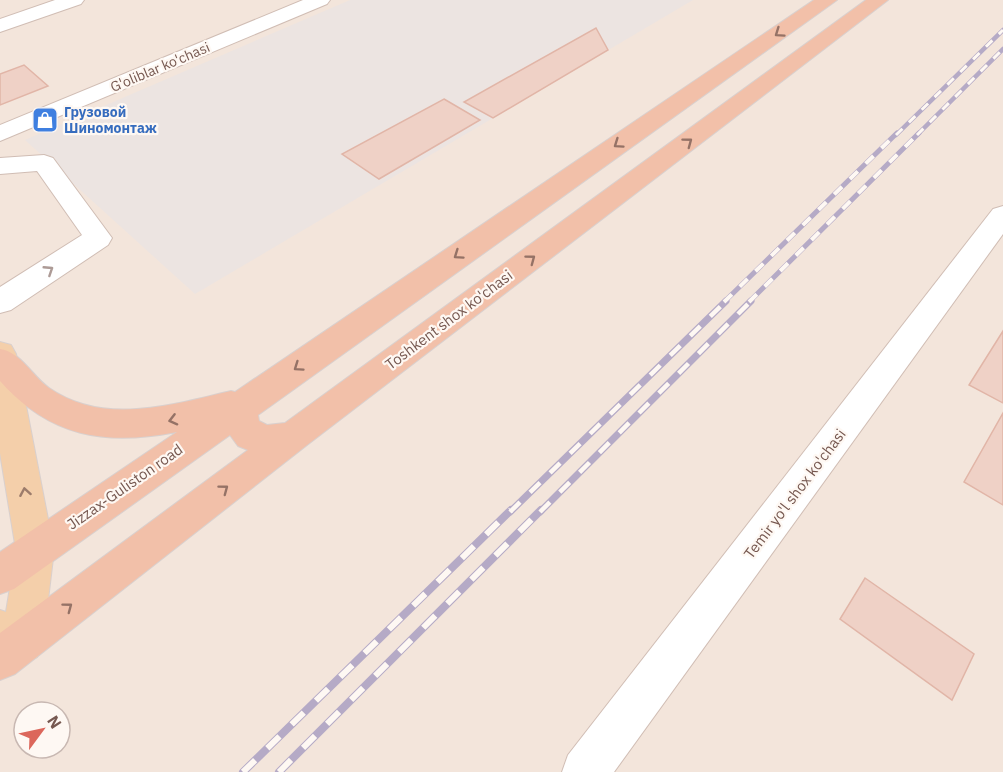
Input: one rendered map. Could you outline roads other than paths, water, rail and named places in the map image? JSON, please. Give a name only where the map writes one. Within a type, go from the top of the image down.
[{"type":"highway","points":[[295,435],[270,441],[254,437],[243,426],[241,410],[250,400],[827,0]]},
{"type":"highway","name":"Toshkent shox ko'chasi","points":[[7,644],[295,435],[878,0]]},
{"type":"highway","points":[[1,357],[37,397],[64,412],[93,423],[126,426],[163,422],[250,400]]},
{"type":"highway","name":"Jizzax-Guliston road","points":[[0,574],[250,400]]},
{"type":"main road","points":[[1,357],[35,550],[7,644]]},
{"type":"street","points":[[0,26],[74,0]]},
{"type":"street","name":"G'oliblar ko'chasi","points":[[0,134],[320,0]]},
{"type":"street","points":[[0,166],[44,163],[98,238],[0,302]]},
{"type":"street","name":"Temir yo'l shox ko'chasi","points":[[585,772],[1003,214]]},
{"type":"railway","points":[[896,135],[1003,30]]},
{"type":"railway","points":[[919,133],[1003,49]]},
{"type":"railway","points":[[724,302],[897,133]]},
{"type":"railway","points":[[749,302],[919,133]]},
{"type":"railway","points":[[510,512],[726,301]]},
{"type":"railway","points":[[540,512],[751,301]]},
{"type":"railway","points":[[243,772],[511,510]]},
{"type":"railway","points":[[279,772],[541,510]]},
{"type":"place","name":"Грузовой Шиномонтаж","points":[[45,120]]}]
